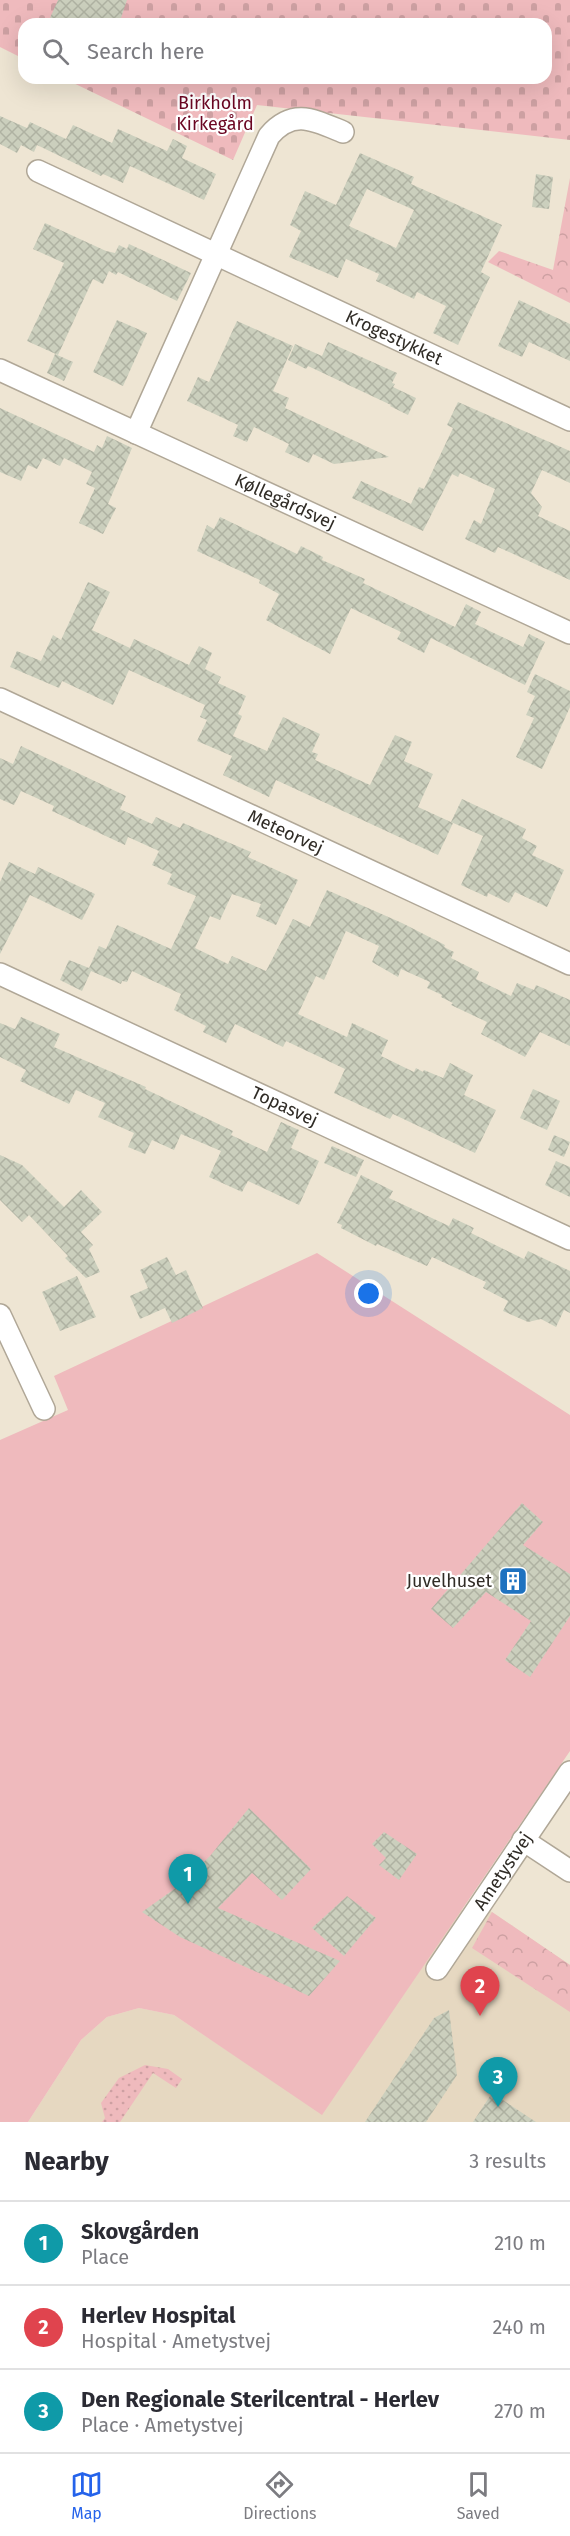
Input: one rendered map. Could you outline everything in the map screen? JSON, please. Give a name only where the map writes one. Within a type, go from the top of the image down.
[{"type":"street","points":[[136,433],[269,136],[277,127],[288,121],[306,118],[343,132]]},
{"type":"street","name":"Krogestykket","points":[[38,171],[570,420]]},
{"type":"street","name":"Køllegårdsvej","points":[[0,370],[570,633]]},
{"type":"street","name":"Meteorvej","points":[[0,699],[570,964]]},
{"type":"street","name":"Topasvej","points":[[0,974],[570,1239]]},
{"type":"street","points":[[0,1315],[44,1409]]},
{"type":"street","name":"Ametystvej","points":[[437,1969],[570,1772]]},
{"type":"street","points":[[523,1840],[570,1870]]},
{"type":"shaded area","points":[[486,1908],[570,1965],[570,2122],[28,2122],[81,2040],[107,2017],[139,2008],[174,2015],[322,2114],[461,1910]]},
{"type":"green space","name":"Birkholm Kirkegård","points":[[0,0],[570,0],[570,140],[257,105],[233,160],[75,84],[552,84],[552,18],[18,18],[18,56],[0,47]]},
{"type":"green space","points":[[570,178],[570,303],[488,262],[499,251],[553,270]]},
{"type":"green space","points":[[317,1253],[570,1415],[570,1751],[322,2115],[174,2015],[139,2008],[107,2017],[81,2040],[28,2122],[0,2122],[0,1440],[68,1410],[54,1376]]},
{"type":"green space","points":[[492,1912],[570,1965],[570,2012],[472,1948]]},
{"type":"green space","points":[[145,2065],[168,2069],[182,2079],[176,2088],[153,2073],[120,2122],[102,2122],[105,2118],[101,2103],[119,2078]]},
{"type":"building","points":[[58,0],[127,0],[121,18],[50,18]]},
{"type":"building","points":[[0,116],[27,128],[30,122],[66,139],[73,125],[112,143],[118,129],[167,151],[173,139],[187,146],[182,158],[216,174],[204,200],[130,166],[123,183],[103,174],[101,176],[37,145],[34,152],[21,145],[17,153],[0,144]]},
{"type":"building","points":[[360,153],[414,177],[411,184],[502,225],[481,272],[490,277],[458,345],[433,333],[446,306],[417,292],[414,299],[376,281],[379,274],[346,259],[338,278],[289,257],[301,231],[290,225],[305,191],[336,205]],"holes":[[[367,189],[414,210],[396,248],[349,226]]]},
{"type":"building","points":[[536,174],[553,177],[549,209],[532,207]]},
{"type":"building","points":[[45,223],[106,251],[115,253],[119,245],[127,249],[129,244],[191,273],[177,301],[118,272],[116,275],[109,271],[103,284],[93,279],[58,355],[27,341],[64,263],[33,249]]},
{"type":"building","points":[[519,300],[570,324],[570,361],[529,342],[522,357],[498,346]]},
{"type":"building","points":[[117,320],[147,333],[123,386],[93,372]]},
{"type":"building","points":[[237,321],[293,346],[273,391],[289,398],[285,408],[389,457],[334,464],[313,454],[309,463],[285,452],[289,444],[254,427],[247,442],[233,436],[238,425],[187,401],[198,377],[209,382]]},
{"type":"building","points":[[328,342],[397,373],[392,383],[395,384],[393,387],[416,398],[408,415],[308,366],[306,369],[288,360],[295,344],[322,356]]},
{"type":"building","points":[[55,354],[73,362],[64,381],[47,373]]},
{"type":"building","points":[[458,402],[570,451],[570,483],[542,470],[531,493],[542,507],[538,516],[570,531],[570,580],[498,547],[495,553],[465,539],[474,520],[481,524],[495,489],[460,473],[458,477],[452,474],[423,531],[352,498],[361,481],[411,504],[419,487],[424,489],[453,428],[447,425]]},
{"type":"building","points":[[0,408],[94,452],[97,445],[102,448],[107,436],[132,448],[108,504],[116,508],[103,534],[79,523],[95,488],[86,484],[92,472],[64,458],[60,466],[43,458],[37,469],[28,465],[21,481],[0,472]]},
{"type":"building","points":[[220,517],[297,554],[301,546],[323,557],[322,560],[365,579],[363,583],[455,627],[466,604],[481,612],[475,624],[523,647],[529,634],[545,642],[525,685],[431,638],[424,653],[397,639],[401,632],[351,608],[330,654],[266,620],[279,594],[259,583],[260,580],[197,551],[207,525],[214,529]]},
{"type":"building","points":[[88,582],[110,592],[92,630],[130,648],[134,639],[189,665],[199,646],[212,653],[205,669],[221,677],[218,683],[246,696],[238,714],[242,716],[233,736],[267,751],[283,717],[320,734],[312,752],[318,754],[315,760],[370,785],[395,735],[412,742],[404,761],[433,774],[418,807],[453,823],[438,855],[276,780],[269,797],[223,775],[232,756],[197,741],[207,720],[200,717],[205,705],[129,670],[113,705],[62,681],[59,688],[10,667],[17,651],[41,661],[53,635],[61,640]]},
{"type":"building","points":[[535,674],[570,691],[570,707],[542,769],[516,757],[534,718],[526,715],[535,696],[527,692]]},
{"type":"building","points":[[21,746],[126,796],[120,809],[152,824],[156,817],[180,828],[183,823],[251,852],[248,857],[298,880],[276,925],[256,916],[261,904],[232,894],[220,920],[210,916],[195,948],[228,964],[232,956],[266,971],[293,919],[310,927],[327,890],[445,945],[444,947],[454,952],[451,958],[479,972],[476,979],[511,996],[517,983],[534,990],[536,985],[570,1000],[570,1046],[540,1032],[525,1057],[481,1034],[487,1022],[451,1005],[453,1003],[441,997],[442,995],[427,988],[430,982],[401,969],[398,977],[372,962],[379,946],[346,931],[324,980],[316,976],[298,1014],[347,1037],[352,1023],[388,1040],[381,1056],[414,1072],[416,1068],[443,1078],[450,1063],[473,1075],[464,1095],[496,1110],[475,1153],[393,1114],[390,1119],[334,1093],[345,1069],[286,1041],[283,1047],[235,1024],[226,1043],[203,1032],[206,1026],[174,1010],[181,994],[132,971],[127,982],[122,981],[121,984],[91,971],[82,991],[60,980],[69,960],[89,968],[99,946],[106,949],[117,925],[171,949],[196,896],[167,884],[172,874],[152,865],[159,851],[128,837],[125,845],[52,811],[54,806],[21,791],[14,805],[0,799],[0,758],[13,764]]},
{"type":"building","points":[[462,799],[526,829],[522,838],[537,846],[532,855],[564,870],[547,907],[515,892],[509,903],[488,893],[487,897],[461,885],[483,836],[451,822]]},
{"type":"building","points":[[9,862],[35,874],[38,867],[95,894],[82,920],[30,895],[0,954],[0,882]]},
{"type":"building","points":[[21,1017],[60,1034],[54,1047],[146,1087],[145,1089],[233,1131],[231,1135],[267,1152],[281,1122],[299,1130],[291,1148],[319,1161],[299,1205],[248,1181],[242,1192],[209,1177],[221,1151],[181,1134],[174,1150],[152,1140],[145,1154],[128,1147],[134,1133],[98,1117],[105,1103],[76,1090],[69,1104],[20,1081],[26,1070],[0,1057],[0,1023],[15,1029]]},
{"type":"building","points":[[533,1089],[560,1101],[547,1130],[520,1118]]},
{"type":"building","points":[[554,1135],[570,1142],[564,1157],[548,1150]]},
{"type":"building","points":[[332,1146],[364,1160],[356,1177],[324,1163]]},
{"type":"building","points":[[0,1155],[22,1165],[64,1207],[81,1190],[102,1212],[81,1232],[93,1245],[89,1249],[100,1272],[86,1278],[65,1258],[68,1256],[29,1215],[22,1222],[0,1200]]},
{"type":"building","points":[[556,1161],[570,1167],[570,1197],[545,1185]]},
{"type":"building","points":[[361,1175],[393,1191],[389,1198],[449,1226],[453,1218],[474,1228],[471,1233],[524,1259],[528,1251],[570,1271],[570,1313],[564,1310],[556,1327],[541,1319],[528,1322],[503,1311],[508,1301],[483,1288],[486,1282],[432,1257],[427,1266],[377,1244],[376,1246],[341,1228],[342,1225],[337,1223]]},
{"type":"building","points":[[167,1257],[176,1275],[186,1270],[203,1308],[172,1323],[165,1308],[140,1319],[130,1296],[148,1288],[140,1270]]},
{"type":"building","points":[[77,1276],[96,1317],[60,1331],[42,1292]]},
{"type":"building","name":"Juvelhuset","points":[[522,1503],[543,1522],[523,1545],[570,1574],[570,1616],[530,1677],[505,1660],[531,1621],[486,1592],[453,1628],[431,1609]]},
{"type":"building","points":[[249,1808],[311,1869],[282,1900],[252,1873],[218,1908],[340,1961],[309,1996],[180,1937],[142,1912],[180,1885],[210,1856]]},
{"type":"building","points":[[384,1832],[417,1854],[399,1880],[379,1865],[386,1858],[372,1844]]},
{"type":"building","points":[[347,1896],[376,1918],[344,1956],[312,1928]]},
{"type":"building","points":[[449,2010],[457,2075],[426,2122],[365,2122],[434,2018]]},
{"type":"building","points":[[492,2093],[536,2122],[473,2122]]},
{"type":"place","name":"Juvelhuset","points":[[513,1581]]},
{"type":"place","name":"Skovgården","points":[[188,1904]]},
{"type":"place","name":"Herlev Hospital","points":[[480,2016]]},
{"type":"place","name":"Den Regionale Sterilcentral - Herlev","points":[[498,2107]]}]
